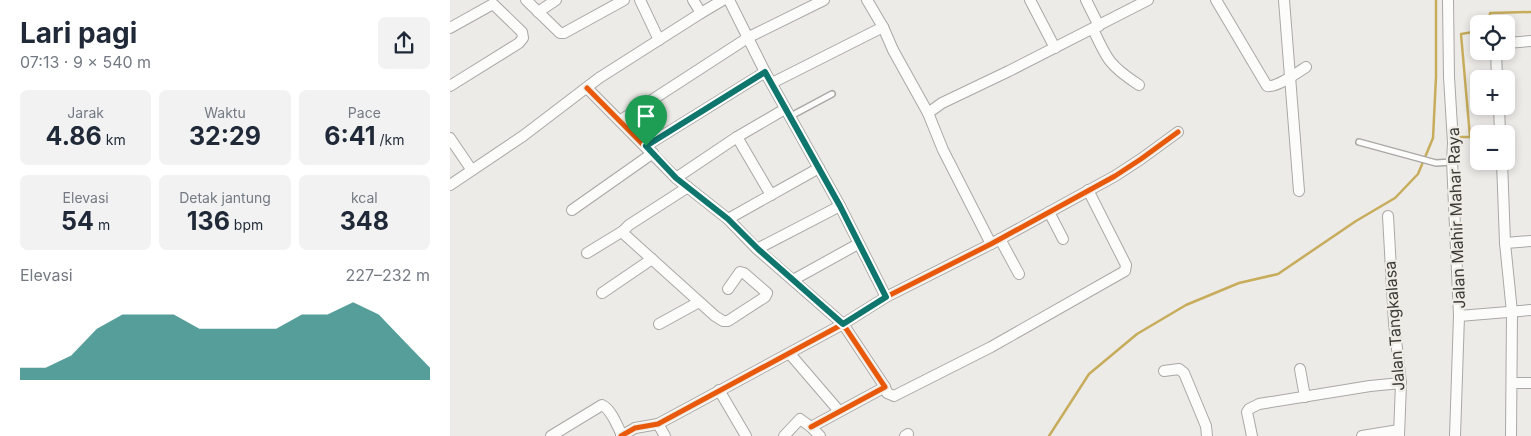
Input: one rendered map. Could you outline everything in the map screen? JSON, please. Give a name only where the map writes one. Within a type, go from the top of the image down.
[{"type":"street","points":[[526,0],[560,33],[564,34],[624,0]]},
{"type":"street","points":[[538,12],[556,0]]},
{"type":"street","points":[[640,0],[659,40]]},
{"type":"street","points":[[693,0],[701,13]]},
{"type":"street","points":[[450,185],[471,169],[523,136],[587,88],[722,0]]},
{"type":"street","points":[[729,0],[787,113],[840,206],[886,297]]},
{"type":"street","points":[[621,120],[749,38],[824,0]]},
{"type":"street","points":[[866,0],[883,27],[893,50],[928,113],[943,150],[996,241],[1019,274]]},
{"type":"street","points":[[1030,0],[1055,48]]},
{"type":"street","points":[[1086,0],[1104,55],[1118,71],[1139,85]]},
{"type":"street","points":[[928,113],[942,103],[1148,0]]},
{"type":"street","points":[[1216,0],[1267,86],[1271,87],[1306,68]]},
{"type":"street","points":[[1284,0],[1299,191]]},
{"type":"street","name":"Jalan Mahir Mahar Raya","points":[[1448,0],[1449,77],[1459,316],[1455,436]]},
{"type":"street","points":[[450,28],[493,4],[523,35],[519,43],[450,86]]},
{"type":"street","points":[[772,83],[883,27]]},
{"type":"street","points":[[1515,42],[1531,41]]},
{"type":"street","points":[[572,210],[650,150],[765,72]]},
{"type":"street","points":[[587,88],[621,120],[676,178],[728,219],[758,249],[843,324],[885,387],[887,393],[894,396],[991,347],[1125,271],[1126,265],[1088,190]]},
{"type":"street","points":[[676,178],[737,138],[787,113]]},
{"type":"street","points":[[551,436],[602,405],[610,413],[622,436],[635,428],[658,424],[790,354],[886,297],[1049,212],[1141,159],[1178,132]]},
{"type":"street","points":[[450,138],[471,169]]},
{"type":"street","points":[[737,138],[771,195]]},
{"type":"street","points":[[728,219],[819,168]]},
{"type":"street","points":[[1502,170],[1505,243],[1512,312],[1511,436]]},
{"type":"street","points":[[587,252],[623,231],[638,219],[688,187]]},
{"type":"street","points":[[758,249],[840,206]]},
{"type":"street","points":[[1049,212],[1064,239]]},
{"type":"street","name":"Jalan Tangkalasa","points":[[1388,216],[1400,383],[1399,433]]},
{"type":"street","points":[[623,231],[624,234],[722,321],[728,321],[765,297],[767,293],[744,273],[740,272],[728,289]]},
{"type":"street","points":[[1505,243],[1531,241]]},
{"type":"street","points":[[793,280],[858,244]]},
{"type":"street","points":[[602,293],[652,259]]},
{"type":"street","points":[[659,324],[699,302]]},
{"type":"street","points":[[1459,316],[1531,310]]},
{"type":"street","points":[[790,354],[839,411]]},
{"type":"street","points":[[1300,369],[1305,397]]},
{"type":"street","points":[[1164,371],[1181,370],[1206,431]]},
{"type":"street","points":[[1252,436],[1247,412],[1253,406],[1370,386],[1400,383]]},
{"type":"street","points":[[1512,383],[1531,383]]},
{"type":"street","points":[[811,426],[885,387]]},
{"type":"street","points":[[719,390],[746,436]]},
{"type":"street","points":[[784,436],[800,419],[811,426],[820,436]]},
{"type":"street","points":[[658,424],[665,436]]},
{"type":"street","points":[[1362,436],[1399,433]]},
{"type":"lane","points":[[787,113],[832,94]]},
{"type":"lane","points":[[1360,142],[1436,163],[1452,162]]},
{"type":"waterway","points":[[1049,436],[1089,374],[1137,334],[1186,305],[1239,283],[1278,274],[1356,221],[1395,198],[1418,174],[1433,138],[1436,77],[1436,0]]},
{"type":"waterway","points":[[1490,15],[1490,13],[1531,12]]},
{"type":"waterway","points":[[1457,137],[1470,137],[1461,34],[1470,32]]},
{"type":"cycle path","points":[[587,88],[676,178],[728,219],[757,249],[843,324],[885,387],[811,427]]},
{"type":"cycle path","points":[[621,436],[635,428],[658,424],[843,324],[886,297],[991,244],[1115,176],[1178,132]]},
{"type":"route","points":[[765,72],[840,206],[886,297],[843,324],[758,249],[728,219],[676,178],[646,146],[765,72]]}]
